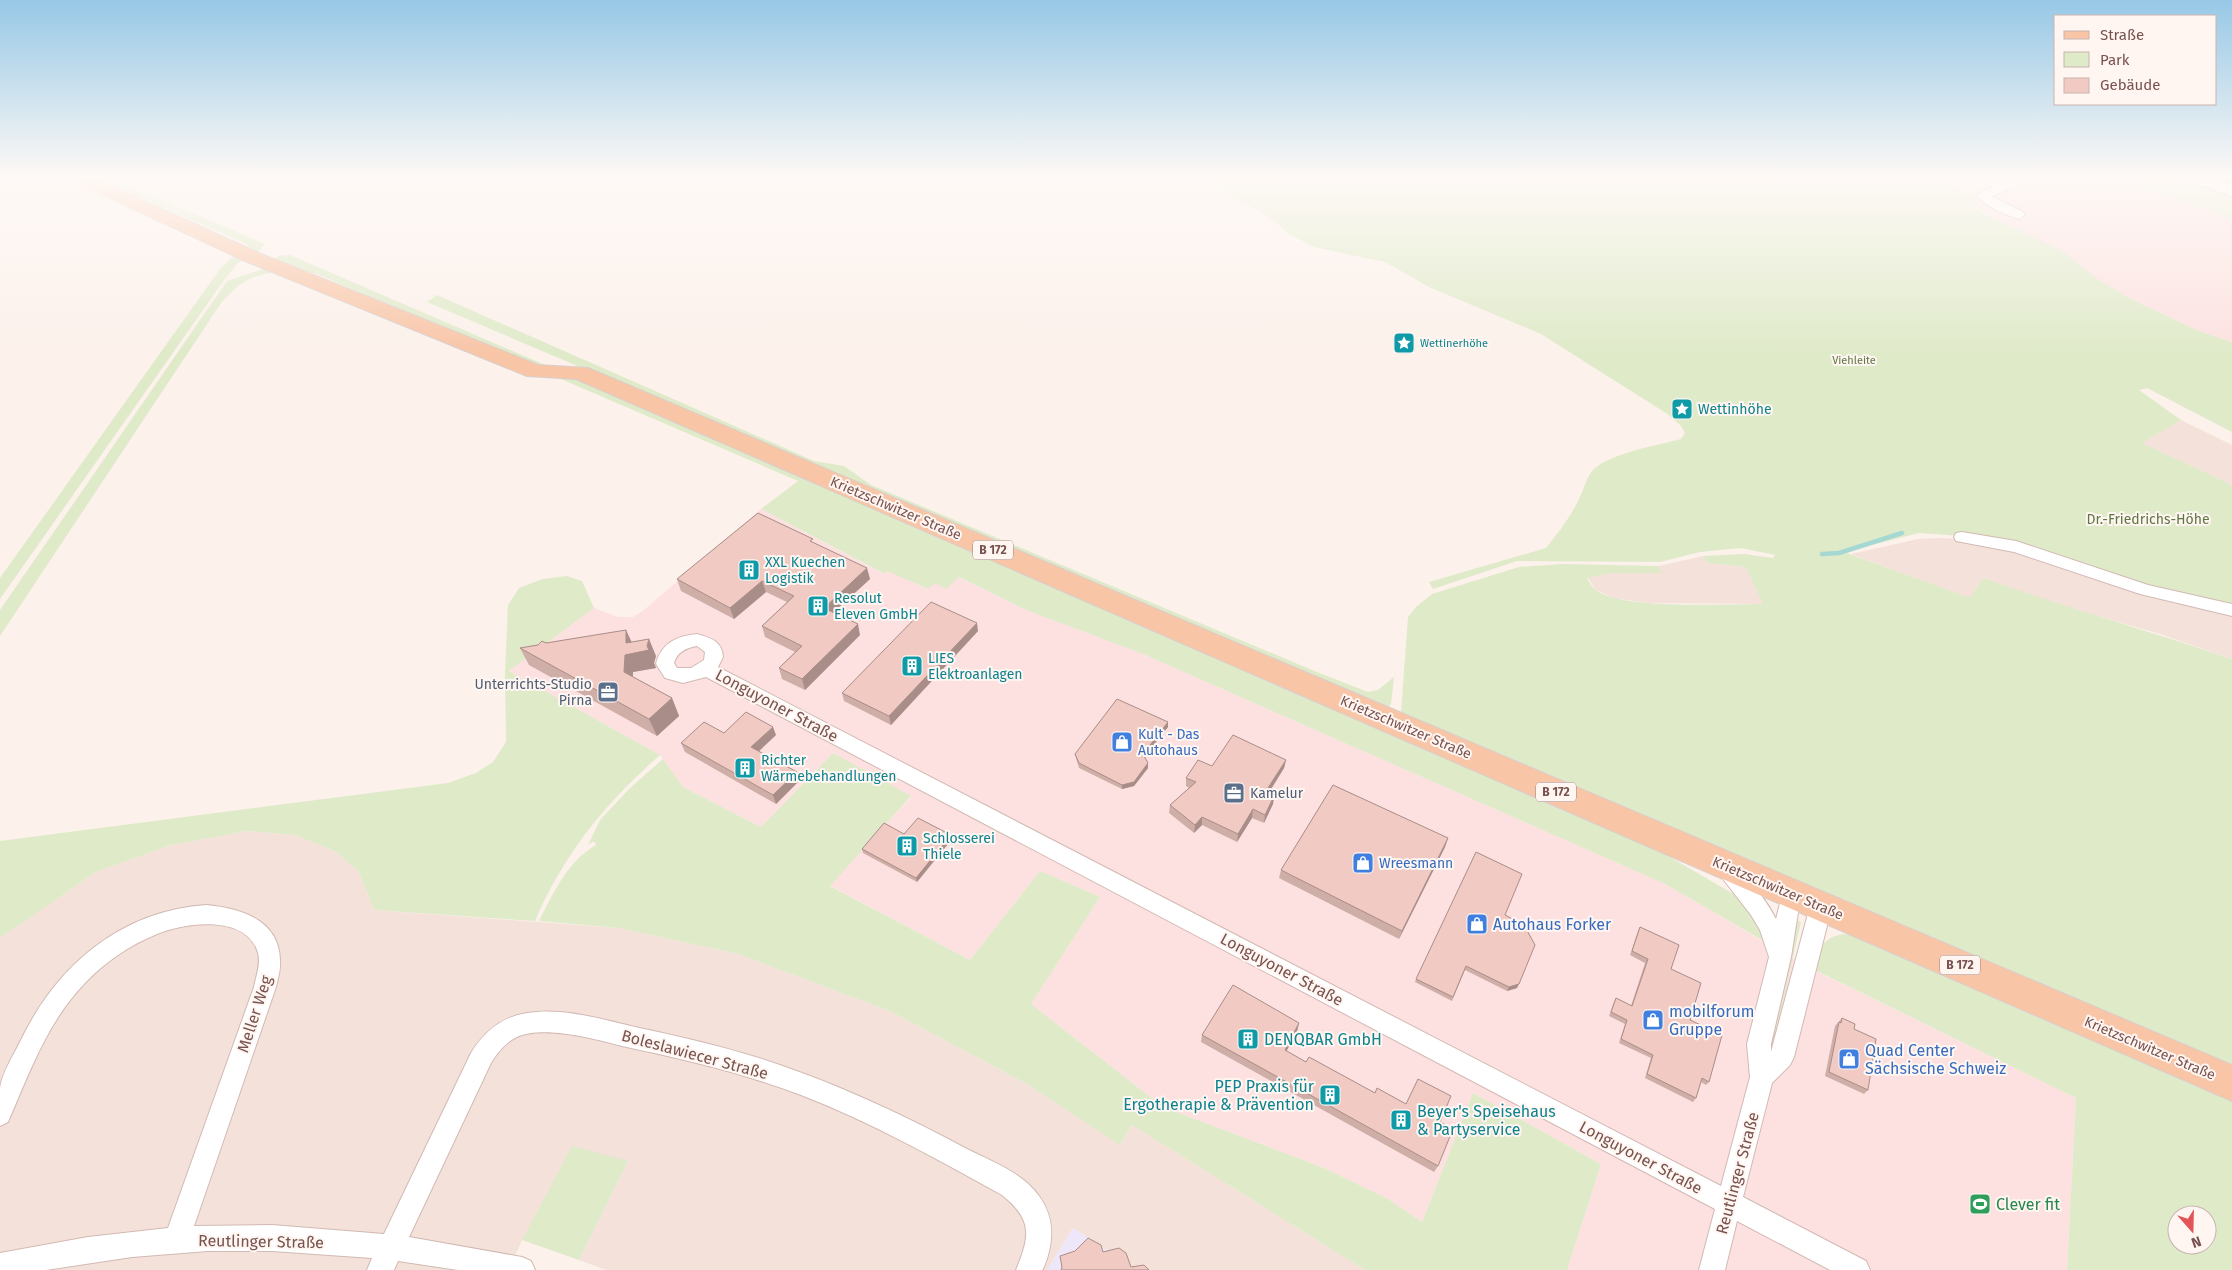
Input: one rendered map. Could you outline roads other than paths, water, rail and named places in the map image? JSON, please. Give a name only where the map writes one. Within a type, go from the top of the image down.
[{"type":"main road","name":"Krietzschwitzer Straße","points":[[208,236],[252,257],[535,371],[580,373],[2232,1083]]},
{"type":"street","points":[[1962,538],[2016,547],[2146,590],[2232,610]]},
{"type":"street","name":"Longuyoner Straße","points":[[707,668],[1857,1270]]},
{"type":"street","points":[[1721,864],[1762,911],[1771,927],[1780,957]]},
{"type":"street","name":"Reutlinger Straße","points":[[1762,1077],[1782,1057],[1806,900]]},
{"type":"street","name":"Reutlinger Straße","points":[[1712,1270],[1728,1202],[1762,1077],[1759,1044],[1780,957],[1806,900]]},
{"type":"street","name":"Meller Weg","points":[[0,1114],[48,1012],[75,977],[95,959],[138,932],[182,917],[203,914],[225,916],[243,922],[256,930],[264,940],[269,954],[269,968],[265,987],[176,1240]]},
{"type":"street","name":"Boleslawiecer Straße","points":[[380,1270],[479,1061],[489,1044],[517,1025],[540,1022],[598,1029],[748,1066],[823,1092],[898,1125],[1011,1186],[1026,1197],[1034,1210],[1040,1240],[1037,1255],[1029,1270]]},
{"type":"street","name":"Reutlinger Straße","points":[[0,1266],[58,1254],[176,1240],[283,1238],[391,1247],[499,1264],[522,1270]]},
{"type":"waterway","points":[[1822,554],[1839,553],[1902,533]]},
{"type":"place","name":"Wettinerhöhe","points":[[1404,343]]},
{"type":"place","name":"Wettinhöhe","points":[[1682,409]]},
{"type":"place","name":"XXL Kuechen Logistik","points":[[749,570]]},
{"type":"place","name":"Resolut Eleven GmbH","points":[[818,606]]},
{"type":"place","name":"LIES Elektroanlagen","points":[[912,666]]},
{"type":"place","name":"Unterrichts-Studio Pirna","points":[[608,692]]},
{"type":"place","name":"Kult - Das Autohaus","points":[[1122,742]]},
{"type":"place","name":"Richter Wärmebehandlungen","points":[[745,768]]},
{"type":"place","name":"Kamelur","points":[[1234,793]]},
{"type":"place","name":"Schlosserei Thiele","points":[[907,846]]},
{"type":"place","name":"Wreesmann","points":[[1363,863]]},
{"type":"place","name":"Autohaus Forker","points":[[1477,924]]},
{"type":"place","name":"mobilforum Gruppe","points":[[1653,1020]]},
{"type":"place","name":"DENQBAR GmbH","points":[[1248,1039]]},
{"type":"place","name":"Quad Center Sächsische Schweiz","points":[[1849,1059]]},
{"type":"place","name":"PEP Praxis für Ergotherapie & Prävention","points":[[1330,1095]]},
{"type":"place","name":"Beyer's Speisehaus & Partyservice","points":[[1401,1120]]},
{"type":"place","name":"Clever fit","points":[[1980,1204]]},
{"type":"park label","name":"Viehleite","points":[[1854,360]]},
{"type":"park label","name":"Dr.-Friedrichs-Höhe","points":[[2148,519]]}]
